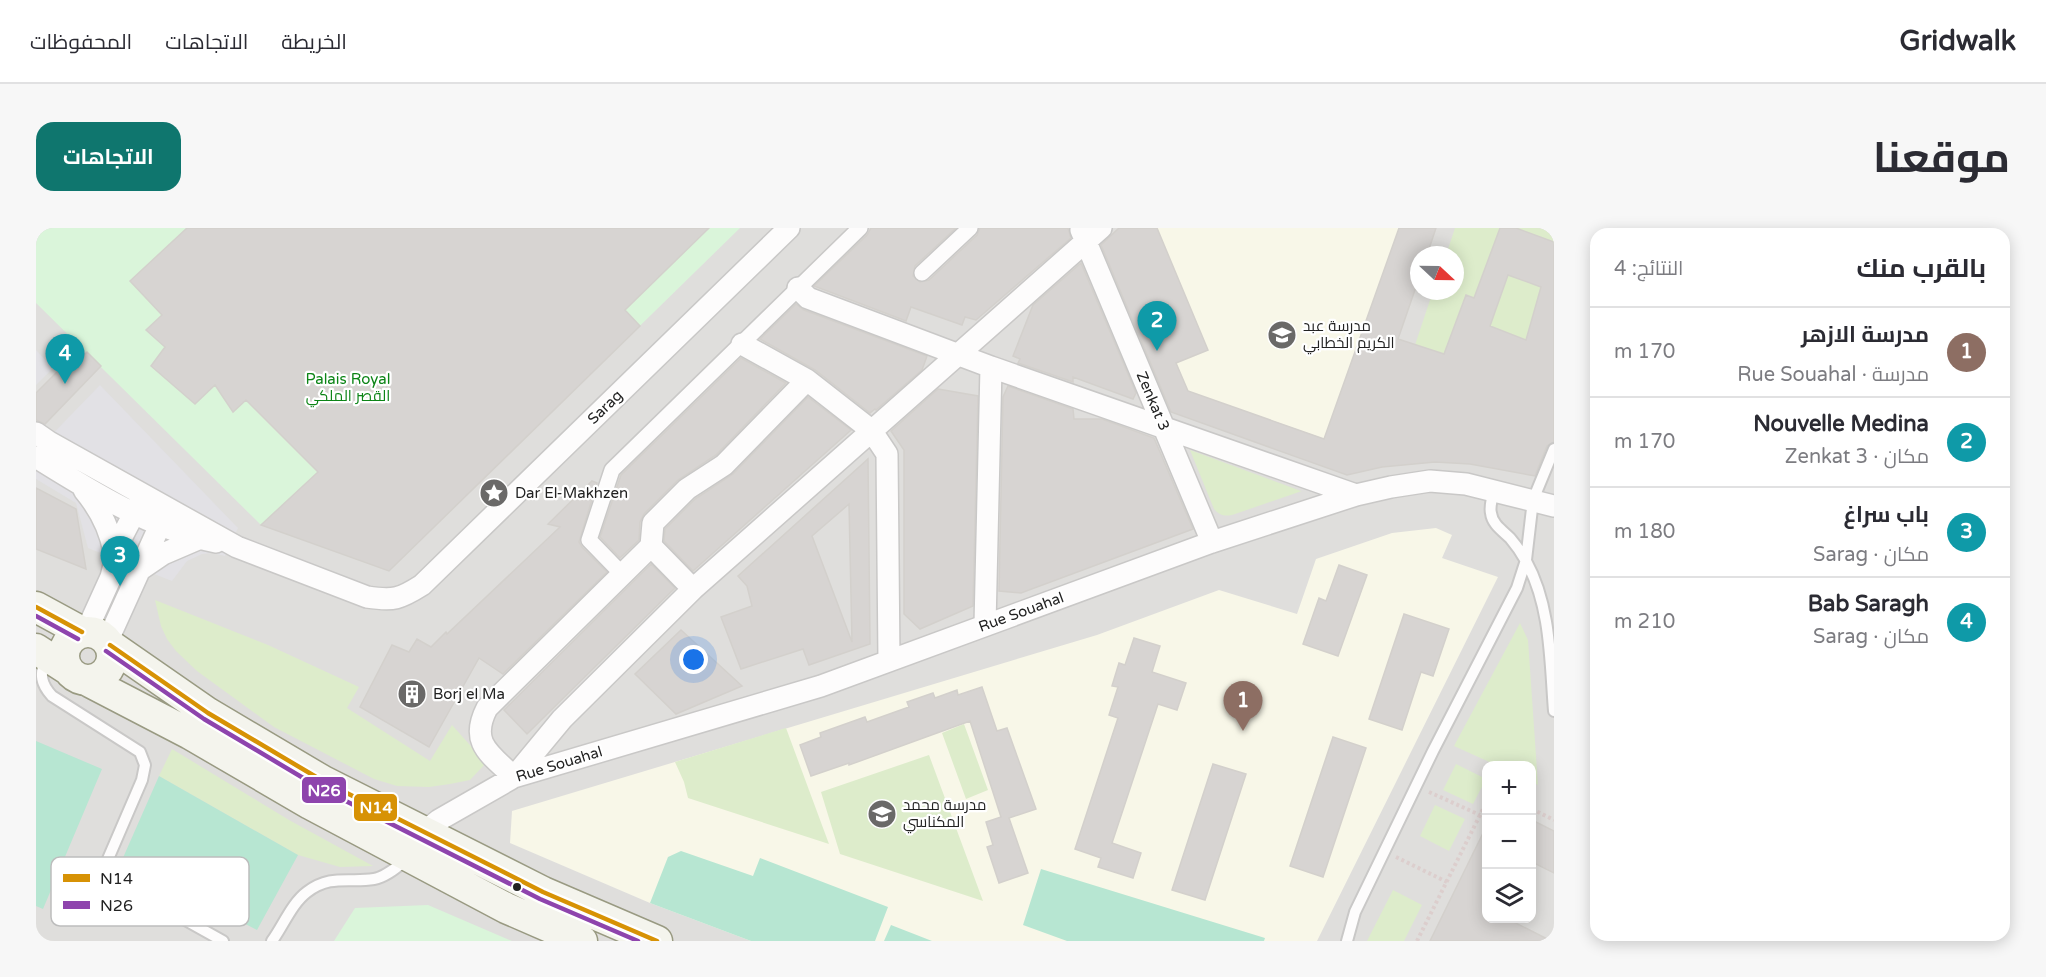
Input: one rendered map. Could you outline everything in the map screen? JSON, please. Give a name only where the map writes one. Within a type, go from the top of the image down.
[{"type":"main road","points":[[36,607],[96,638],[208,713],[323,781],[506,908],[582,941]]},
{"type":"main road","points":[[60,664],[69,640],[96,638]]},
{"type":"main road","points":[[60,664],[96,679],[103,675],[112,661],[96,638]]},
{"type":"main road","points":[[60,664],[190,734],[310,804],[543,892],[657,941]]},
{"type":"street","name":"Sarag","points":[[237,547],[367,597],[385,600],[402,597],[422,585],[789,228]]},
{"type":"street","points":[[622,574],[589,540],[612,470],[860,228]]},
{"type":"street","points":[[922,273],[970,228]]},
{"type":"street","points":[[807,380],[724,465],[687,489],[653,523],[651,546],[487,708],[479,728],[481,744],[514,777],[562,719],[693,589],[958,354],[1089,233]]},
{"type":"street","name":"Zenkat 3","points":[[1089,233],[1212,542]]},
{"type":"street","points":[[798,288],[808,298],[991,367],[1356,495]]},
{"type":"street","points":[[742,344],[807,380],[871,430],[887,454],[889,660]]},
{"type":"street","points":[[985,625],[991,367]]},
{"type":"street","points":[[36,433],[144,494],[164,516],[198,539],[237,547]]},
{"type":"street","points":[[36,457],[80,485],[134,513],[164,516],[237,547]]},
{"type":"street","name":"Rue Souahal","points":[[418,845],[439,820],[514,777],[821,686],[1212,542],[1356,495],[1430,481],[1466,483],[1554,506]]},
{"type":"street","points":[[80,485],[102,516],[111,537],[114,552],[114,565],[96,638]]},
{"type":"street","points":[[114,552],[144,494]]},
{"type":"street","points":[[96,638],[140,569],[164,516]]},
{"type":"street","points":[[140,569],[163,554],[198,539]]},
{"type":"street","points":[[651,546],[693,589]]},
{"type":"lane","points":[[1347,941],[1355,912],[1384,851],[1518,588],[1526,560],[1533,500],[1554,449]]},
{"type":"lane","points":[[1494,490],[1491,513],[1497,526],[1511,539],[1526,560],[1536,581],[1543,606],[1554,711]]},
{"type":"lane","points":[[60,664],[41,670],[43,686],[52,696],[140,752],[145,765],[142,780],[109,857]]},
{"type":"lane","points":[[272,941],[306,893],[320,884],[349,878],[376,879],[418,845]]},
{"type":"lane","points":[[195,926],[222,941]]},
{"type":"path","points":[[1416,786],[1480,816]]},
{"type":"path","points":[[1536,811],[1554,820]]},
{"type":"path","points":[[1417,941],[1482,812]]},
{"type":"path","points":[[1384,851],[1447,882]]},
{"type":"shaded area","points":[[36,228],[1554,228],[1554,941],[36,941]]},
{"type":"shaded area","name":"مدرسة عبد الكريم الخطابي","points":[[1157,228],[1436,228],[1430,246],[1410,246],[1411,300],[1359,451],[1188,391],[1130,252]]},
{"type":"shaded area","points":[[36,350],[53,368],[36,385]]},
{"type":"shaded area","points":[[100,385],[238,528],[225,556],[212,553],[202,554],[187,561],[172,581],[88,548],[76,503],[36,479],[36,451]]},
{"type":"shaded area","points":[[1436,528],[1452,535],[1442,558],[1498,577],[1317,941],[751,941],[650,903],[510,843],[512,811],[1097,635],[1219,590],[1297,614],[1316,559],[1392,533]]},
{"type":"green space","name":"Palais Royal القصر الملكي","points":[[36,228],[740,228],[389,571],[261,525],[36,303]]},
{"type":"green space","points":[[1455,228],[1554,228],[1554,242],[1516,375],[1415,345],[1430,300],[1464,300],[1464,246],[1449,246]]},
{"type":"green space","points":[[1190,450],[1302,491],[1226,516],[1214,509]]},
{"type":"green space","points":[[155,600],[268,645],[359,687],[347,708],[430,761],[452,725],[486,763],[470,780],[429,787],[397,786],[374,779],[274,727],[197,671],[167,639],[161,626]]},
{"type":"green space","points":[[1520,623],[1528,640],[1538,785],[1536,784],[1536,761],[1487,761],[1454,746]]},
{"type":"green space","points":[[964,724],[988,790],[966,799],[942,733]]},
{"type":"green space","points":[[786,728],[829,844],[688,798],[675,762]]},
{"type":"green space","points":[[36,741],[102,769],[65,857],[51,857],[51,890],[43,909],[36,906]]},
{"type":"green space","points":[[172,749],[289,820],[373,866],[340,867],[298,855],[159,776]]},
{"type":"green space","points":[[929,755],[983,901],[840,854],[821,792]]},
{"type":"green space","points":[[1456,764],[1482,777],[1482,787],[1473,804],[1443,790]]},
{"type":"green space","points":[[159,776],[298,855],[257,930],[249,926],[249,857],[123,857]]},
{"type":"green space","points":[[1435,805],[1465,819],[1449,851],[1420,836]]},
{"type":"green space","points":[[681,851],[753,876],[760,858],[888,907],[875,941],[751,941],[650,903],[668,857]]},
{"type":"green space","points":[[1041,869],[1265,938],[1264,941],[1067,941],[1023,925]]},
{"type":"green space","points":[[1393,890],[1422,905],[1404,941],[1367,941]]},
{"type":"green space","points":[[428,905],[512,941],[334,941],[355,908]]},
{"type":"green space","points":[[891,925],[932,941],[884,941]]},
{"type":"building","name":"Palais Royal القصر الملكي","points":[[187,228],[709,228],[625,310],[640,326],[389,571],[261,525],[318,472],[246,400],[233,412],[215,385],[195,404],[151,366],[165,347],[146,330],[162,315],[130,281]]},
{"type":"building","points":[[871,228],[956,228],[915,266],[913,276],[920,282],[929,280],[977,235],[980,228],[1068,228],[1071,238],[976,320],[965,317],[962,325],[911,307],[906,321],[814,286],[867,235]]},
{"type":"building","points":[[1119,228],[1157,228],[1208,350],[1176,363],[1188,391],[1324,439],[1399,228],[1436,228],[1430,246],[1410,246],[1411,300],[1398,339],[1444,354],[1466,295],[1474,298],[1500,228],[1516,228],[1554,242],[1554,442],[1547,446],[1535,476],[1470,464],[1435,462],[1382,467],[1347,475],[1171,412],[1101,245]],"holes":[[[1508,275],[1541,287],[1526,340],[1490,326]]]},
{"type":"building","points":[[1081,263],[1136,393],[1133,399],[1073,377],[1073,382],[1018,363],[1020,359],[1013,356],[1033,305]]},
{"type":"building","points":[[796,304],[804,310],[927,356],[922,370],[870,413],[815,370],[760,339]]},
{"type":"building","points":[[87,352],[101,366],[45,424],[36,420],[36,393],[60,369],[66,374]]},
{"type":"building","points":[[741,358],[786,383],[716,455],[678,480],[644,514],[640,522],[639,540],[620,558],[600,537],[621,475]]},
{"type":"building","points":[[1008,386],[1073,409],[1074,419],[1102,419],[1154,438],[1193,529],[1021,593],[999,591],[1003,397]]},
{"type":"building","points":[[938,389],[978,396],[973,606],[920,629],[904,614],[904,450],[891,431]]},
{"type":"building","points":[[808,397],[851,430],[693,571],[664,541],[665,529],[695,499],[733,474]]},
{"type":"building","points":[[868,459],[870,644],[809,665],[803,649],[741,669],[721,617],[752,606],[747,586],[738,576]],"holes":[[[849,504],[852,642],[812,536]]]},
{"type":"building","points":[[592,481],[597,483],[579,542],[607,572],[503,674],[479,658],[429,747],[360,707],[392,645],[409,652],[417,639],[431,647],[446,632],[447,634],[560,527],[548,524]]},
{"type":"building","points":[[36,488],[76,509],[86,569],[36,549]]},
{"type":"building","points":[[651,564],[675,588],[527,734],[504,710]]},
{"type":"building","points":[[1339,565],[1367,575],[1338,656],[1303,644],[1319,598],[1326,601]]},
{"type":"building","points":[[1404,614],[1449,629],[1433,676],[1421,672],[1402,730],[1369,719]]},
{"type":"building","points":[[681,630],[742,686],[676,714],[635,674]]},
{"type":"building","points":[[1134,638],[1160,646],[1152,672],[1186,683],[1177,710],[1158,704],[1112,843],[1141,853],[1133,878],[1098,867],[1101,858],[1075,849],[1118,718],[1109,715],[1118,687],[1112,686],[1119,663],[1125,665]]},
{"type":"building","points":[[982,687],[997,731],[1007,728],[1036,809],[1009,818],[1028,873],[999,883],[987,847],[993,845],[986,822],[1001,817],[970,721],[849,765],[849,763],[811,776],[800,745],[821,737],[820,733],[865,717],[867,722],[909,707],[907,702],[933,693],[935,698],[957,690],[958,695]]},
{"type":"building","points":[[1333,737],[1366,748],[1323,877],[1290,866]]},
{"type":"building","points":[[1213,764],[1246,774],[1205,900],[1172,890]]},
{"type":"building","points":[[1536,822],[1554,831],[1554,873],[1536,864]]},
{"type":"building","points":[[1482,835],[1482,923],[1516,923],[1551,941],[1430,941]]},
{"type":"transit line","name":"N14","points":[[36,607],[82,632]]},
{"type":"transit line","name":"N26","points":[[36,616],[78,639]]},
{"type":"transit line","name":"N14","points":[[110,645],[208,713],[323,781],[543,892],[657,941]]},
{"type":"transit line","name":"N26","points":[[106,651],[204,719],[320,788],[540,899],[638,941]]},
{"type":"place","name":"مدرسة عبد الكريم الخطابي","points":[[1282,335]]},
{"type":"place","name":"Nouvelle Medina","points":[[1157,351]]},
{"type":"place","name":"Bab Saragh","points":[[65,384]]},
{"type":"place","name":"Dar El-Makhzen","points":[[494,493]]},
{"type":"place","name":"باب سراغ","points":[[120,586]]},
{"type":"place","name":"Borj el Ma","points":[[412,694]]},
{"type":"place","name":"مدرسة الازهر","points":[[1243,731]]},
{"type":"place","name":"مدرسة محمد المكناسي","points":[[882,814]]}]
